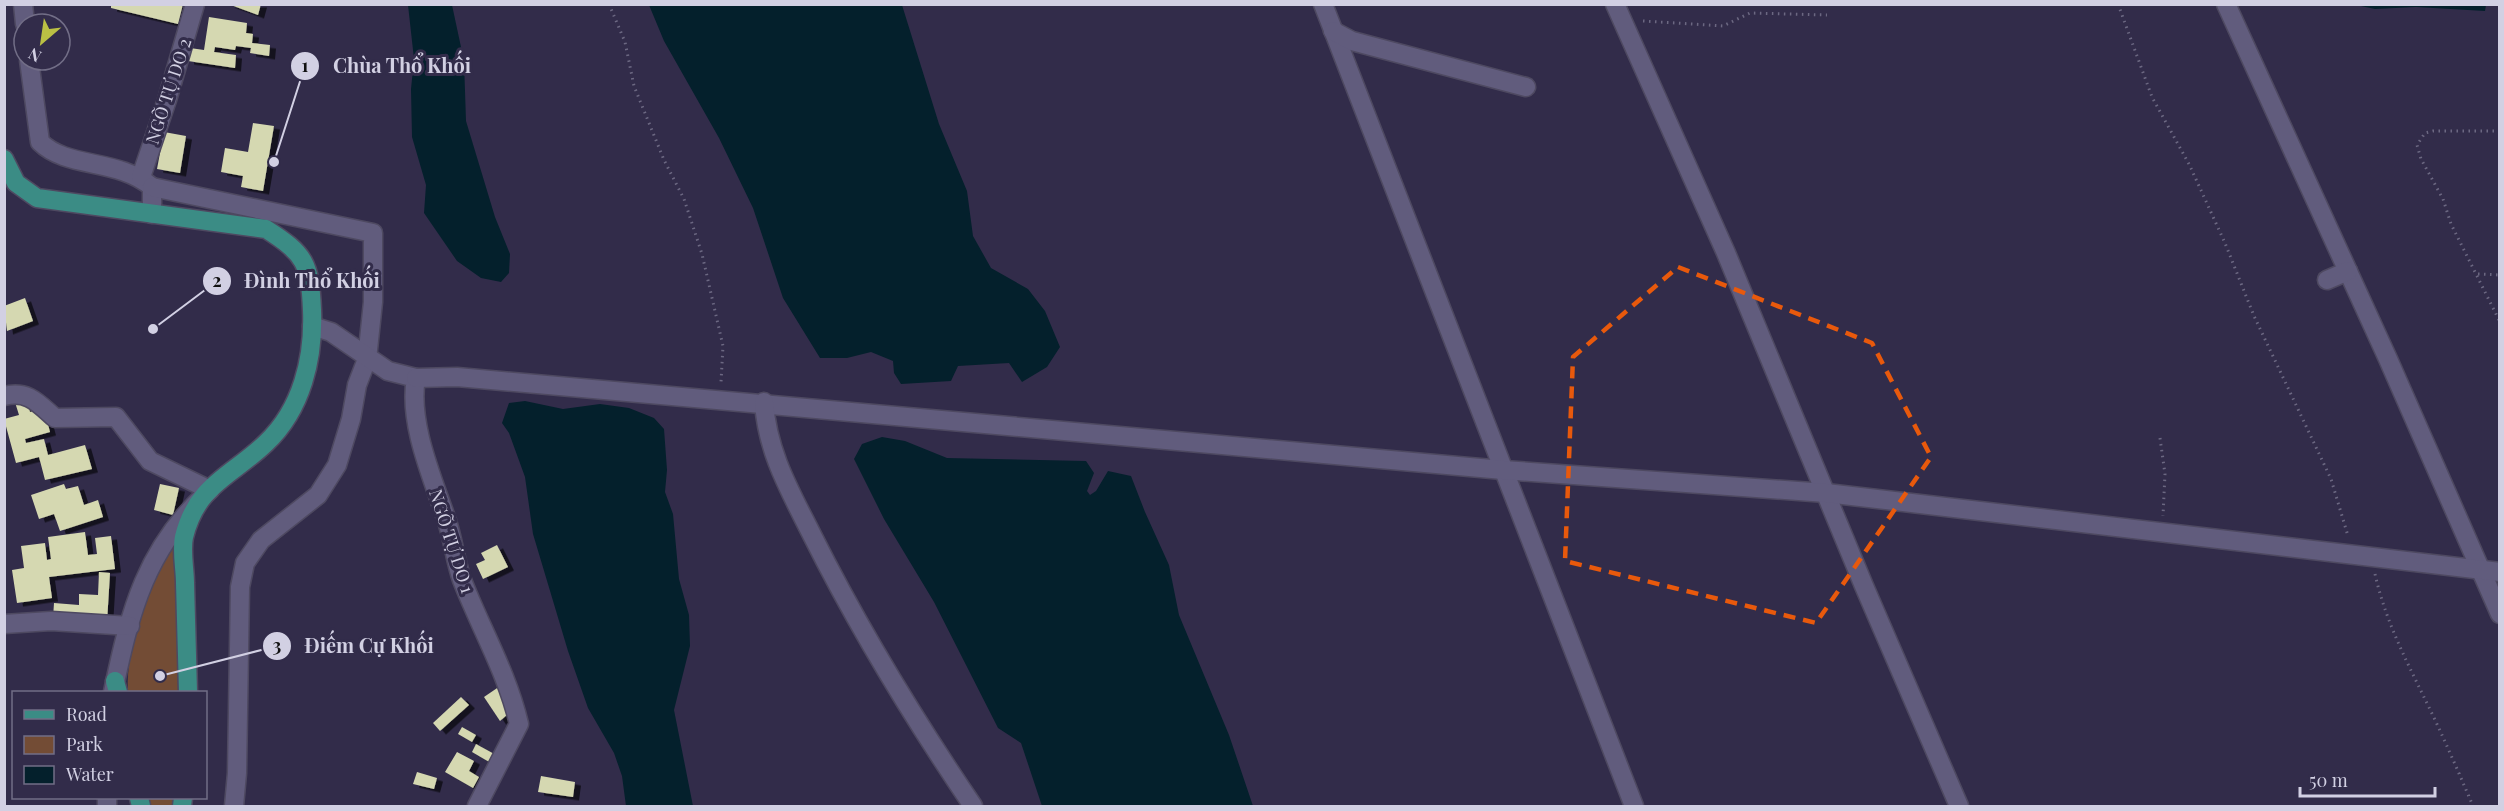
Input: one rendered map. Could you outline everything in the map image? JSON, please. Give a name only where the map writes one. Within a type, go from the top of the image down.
[{"type":"main road","points":[[4,159],[16,183],[37,198],[266,229],[294,247],[309,272],[312,326],[306,380],[290,415],[266,443],[226,472],[199,501],[184,538],[188,691]]},
{"type":"street","name":"NGÕ TỰ DO 2","points":[[152,214],[146,182],[195,4]]},
{"type":"street","points":[[1323,4],[1634,807]]},
{"type":"street","points":[[1616,4],[1726,253],[1959,807]]},
{"type":"street","points":[[2226,4],[2348,271],[2499,614]]},
{"type":"street","points":[[1333,31],[1352,41],[1526,87]]},
{"type":"street","points":[[31,72],[40,142],[56,152],[119,168],[146,182],[373,233],[373,302],[367,359],[357,385],[337,465],[318,495],[261,540],[245,563],[240,587],[237,773],[234,807]]},
{"type":"street","points":[[2327,280],[2348,271]]},
{"type":"street","points":[[312,326],[331,332],[367,359],[388,371],[416,378],[457,377],[718,398],[1503,470],[1826,493],[2499,572]]},
{"type":"street","name":"NGÕ TỰ DO 1","points":[[416,378],[413,395],[428,471],[447,521],[462,579],[512,696],[519,724],[477,807]]},
{"type":"street","points":[[4,396],[16,393],[28,395],[55,418],[116,417],[150,461],[210,490],[180,518],[158,549],[143,584],[130,626],[115,689]]},
{"type":"street","points":[[764,402],[766,432],[778,465],[827,564],[909,709],[973,807]]},
{"type":"street","points":[[4,624],[51,621],[130,626]]},
{"type":"path","points":[[609,4],[625,42],[634,86],[664,160],[684,199],[702,254],[723,346],[718,398]]},
{"type":"path","points":[[2118,4],[2152,97],[2189,164],[2254,316],[2331,479],[2400,650],[2437,723],[2473,807]]},
{"type":"path","points":[[1623,22],[1723,26],[1750,13],[1827,15]]},
{"type":"path","points":[[2499,131],[2433,131],[2425,134],[2417,145],[2421,159],[2443,199],[2451,224],[2478,274],[2499,322]]},
{"type":"path","points":[[2478,274],[2499,275]]},
{"type":"path","points":[[2160,438],[2165,474],[2163,532]]},
{"type":"highlighted area","points":[[1678,267],[1872,343],[1931,457],[1816,623],[1565,561],[1573,357]]},
{"type":"green space","points":[[176,539],[178,691],[128,691],[128,674],[135,634],[149,592]]},
{"type":"green space","points":[[147,799],[175,799],[174,806],[149,806]]},
{"type":"water","points":[[408,5],[452,5],[464,61],[466,121],[495,217],[510,254],[509,273],[501,282],[481,278],[457,261],[424,213],[426,185],[412,137],[411,89],[414,59]]},
{"type":"water","points":[[649,5],[902,5],[939,124],[967,191],[973,236],[991,268],[1028,289],[1045,311],[1060,347],[1047,367],[1022,382],[1009,363],[958,366],[951,381],[901,384],[894,373],[893,361],[871,352],[847,358],[820,358],[783,298],[753,208],[719,138],[664,41]]},
{"type":"water","points":[[2356,5],[2486,5],[2485,11],[2416,7],[2375,9]]},
{"type":"water","points":[[525,401],[563,409],[600,404],[629,408],[654,418],[664,429],[667,470],[665,492],[673,514],[679,579],[689,615],[690,646],[674,710],[693,806],[626,806],[622,776],[614,753],[588,708],[568,651],[533,534],[525,477],[509,433],[502,423],[509,403]]},
{"type":"water","points":[[882,437],[905,441],[947,458],[1086,461],[1094,473],[1087,491],[1090,495],[1096,491],[1108,471],[1131,476],[1169,565],[1179,615],[1229,735],[1253,806],[1042,806],[1021,743],[998,728],[934,602],[884,519],[854,459],[862,444]]},
{"type":"building","points":[[111,4],[183,4],[178,24],[111,8]]},
{"type":"building","points":[[228,4],[261,4],[258,15]]},
{"type":"building","points":[[209,17],[247,23],[246,33],[253,34],[252,43],[270,45],[269,56],[250,53],[251,48],[236,46],[235,50],[215,47],[214,52],[236,55],[235,68],[188,61],[190,48],[204,50]]},
{"type":"building","points":[[253,123],[274,126],[263,191],[241,187],[243,176],[221,172],[225,148],[248,152]]},
{"type":"building","points":[[164,132],[186,136],[180,173],[157,169]]},
{"type":"building","points":[[25,298],[33,321],[7,331],[4,306]]},
{"type":"building","points":[[26,396],[30,412],[44,409],[50,432],[25,439],[26,443],[44,439],[48,455],[85,445],[92,469],[45,480],[39,457],[16,463],[4,419],[19,415],[14,399]]},
{"type":"building","points":[[64,484],[66,489],[78,486],[84,505],[98,500],[103,517],[60,531],[54,514],[39,519],[31,495]]},
{"type":"building","points":[[160,484],[179,488],[173,515],[154,510]]},
{"type":"building","points":[[85,532],[88,555],[97,554],[95,538],[111,536],[115,569],[49,577],[52,598],[17,603],[12,570],[24,568],[21,546],[45,543],[47,560],[51,559],[48,537]]},
{"type":"building","points":[[497,545],[508,567],[483,579],[476,564],[485,560],[481,553]]},
{"type":"building","points":[[99,572],[110,573],[107,622],[53,618],[54,603],[79,605],[79,594],[98,595]]},
{"type":"building","points":[[506,682],[515,708],[500,721],[484,697]]},
{"type":"building","points":[[461,697],[469,705],[440,731],[433,723]]},
{"type":"building","points":[[462,727],[476,735],[472,742],[458,734]]},
{"type":"building","points":[[476,744],[496,755],[491,763],[472,752]]},
{"type":"building","points":[[457,752],[474,761],[469,771],[479,777],[473,788],[445,772]]},
{"type":"building","points":[[417,772],[437,778],[434,789],[413,784]]},
{"type":"building","points":[[541,776],[575,782],[573,797],[538,792]]},
{"type":"place","name":"Chùa Thổ Khối","points":[[274,162]]},
{"type":"place","name":"Đình Thổ Khối","points":[[153,329]]},
{"type":"place","name":"Điếm Cự Khối","points":[[160,676]]}]
